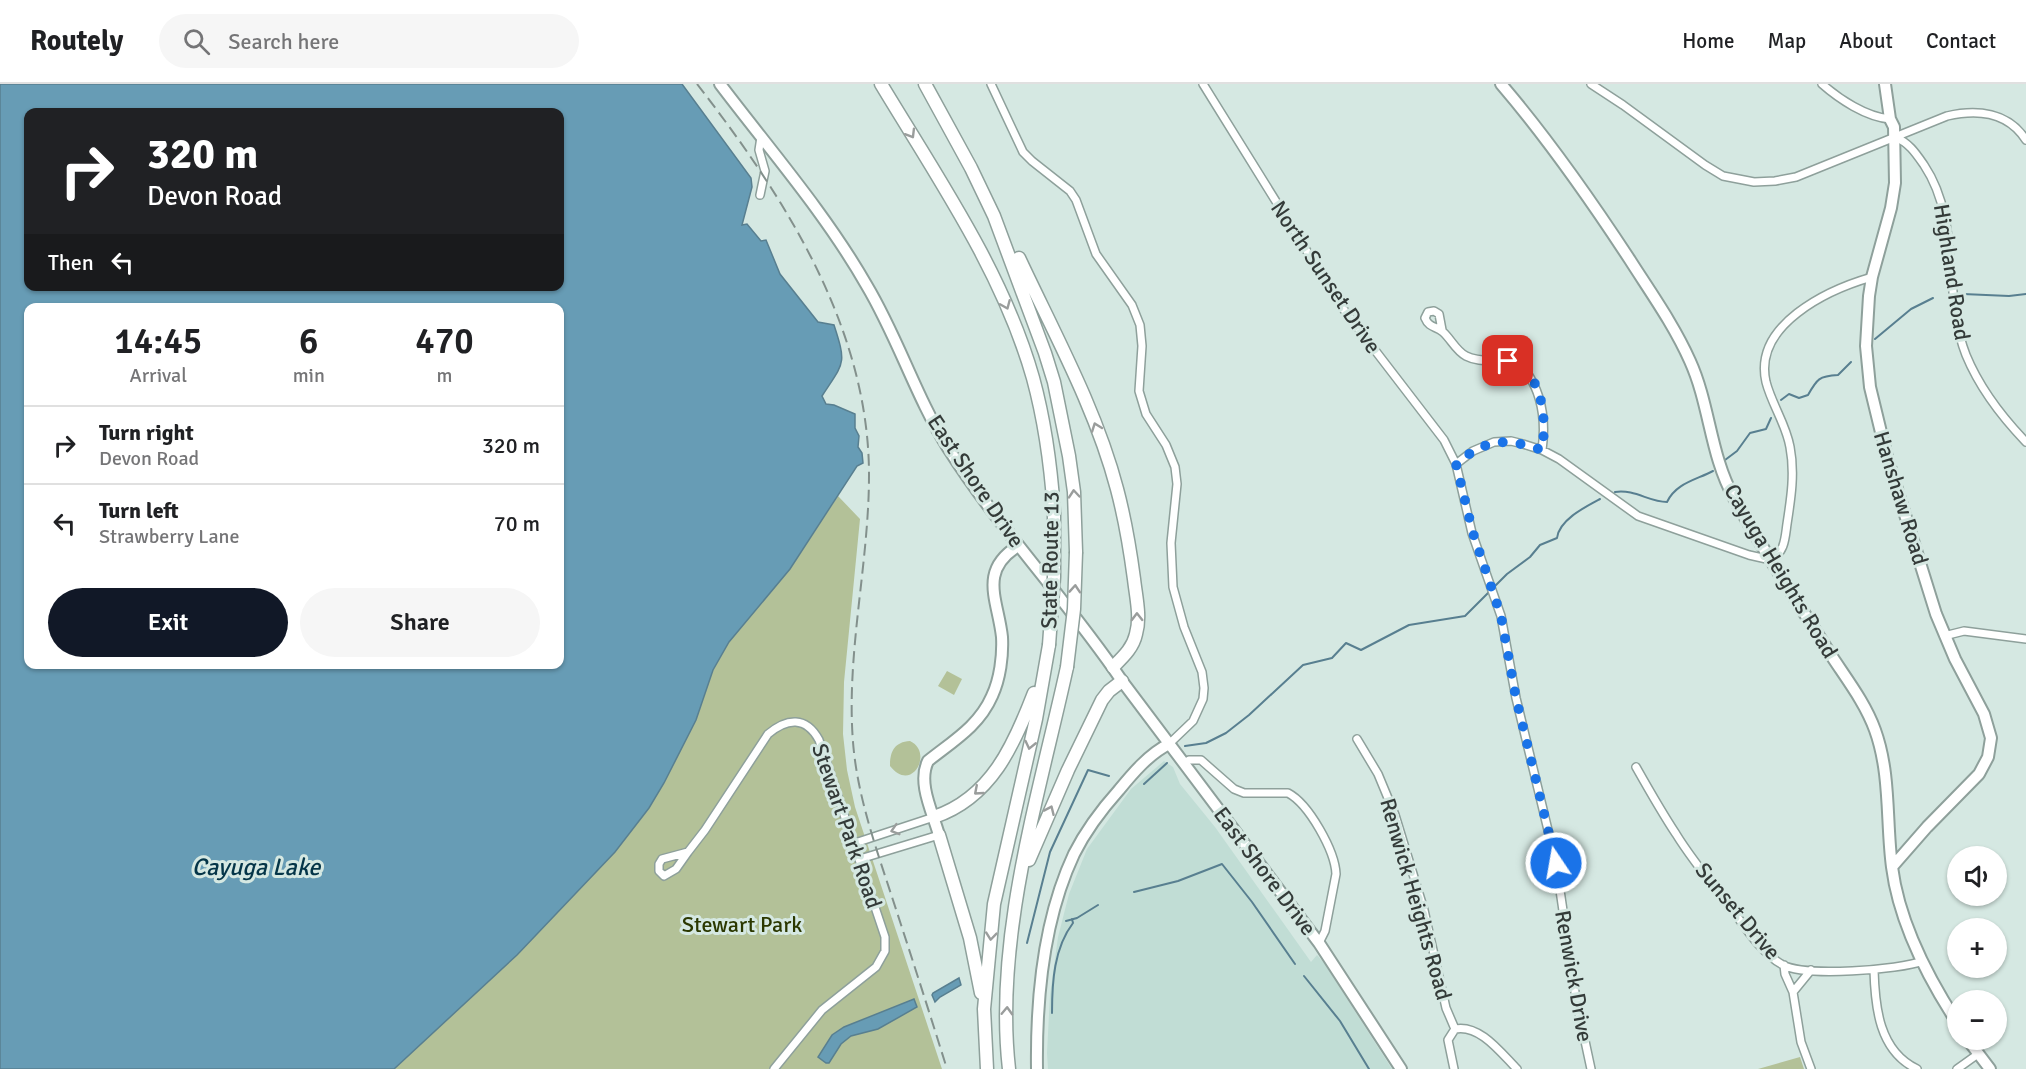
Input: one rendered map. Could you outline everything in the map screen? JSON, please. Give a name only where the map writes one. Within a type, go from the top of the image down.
[{"type":"highway","name":"State Route 13","points":[[881,84],[952,202],[986,264],[1020,339],[1033,378],[1043,420],[1051,473],[1054,512],[1054,577],[1049,645],[1036,719],[994,904],[984,1009],[987,1069]]},
{"type":"highway","name":"State Route 13","points":[[925,84],[971,168],[994,216],[1024,294],[1054,382],[1074,492],[1076,552],[1074,609],[1067,667],[1030,827],[1020,883],[1010,957],[1007,1012],[1009,1069]]},
{"type":"highway","points":[[994,216],[1017,253],[1090,412],[1117,488],[1131,555],[1138,623],[1133,644],[1113,667]]},
{"type":"highway","points":[[934,817],[964,803],[998,770],[1014,744],[1045,667]]},
{"type":"highway","points":[[1020,883],[1055,799],[1102,700],[1122,681]]},
{"type":"highway","points":[[939,835],[970,939],[984,1009]]},
{"type":"street","name":"East Shore Drive","points":[[720,84],[831,231],[867,284],[938,431],[1018,546],[1113,667],[1319,944],[1401,1069]]},
{"type":"street","points":[[991,84],[1023,152],[1070,191],[1076,200],[1096,254],[1132,305],[1140,325],[1142,346],[1138,391],[1146,414],[1166,445],[1175,466],[1177,484],[1171,550],[1173,587],[1184,627],[1202,672],[1204,688],[1203,699],[1193,721],[1143,764],[1103,808],[1078,848],[1057,894],[1037,1002],[1037,1069]]},
{"type":"street","name":"North Sunset Drive","points":[[1203,84],[1341,306],[1444,440],[1456,464]]},
{"type":"street","name":"Cayuga Heights Road","points":[[1503,84],[1582,186],[1679,337],[1696,377],[1726,483],[1771,560],[1870,716],[1884,765],[1892,867],[1899,900],[1923,962],[1947,1005]]},
{"type":"street","points":[[1591,84],[1705,165],[1723,176],[1744,181],[1765,183],[1796,177],[1947,116],[1973,112],[1987,112],[2003,118],[2016,127],[2026,140]]},
{"type":"street","points":[[1822,84],[1841,99],[1872,115],[1890,119]]},
{"type":"street","name":"Hanshaw Road","points":[[1885,84],[1890,119],[1894,127],[1893,200],[1872,277],[1866,327],[1866,357],[1870,387],[1887,458],[1944,636],[1984,714],[1991,738],[1990,751],[1985,763],[1971,783],[1927,827],[1892,867]]},
{"type":"street","points":[[760,195],[765,171],[759,150],[761,137]]},
{"type":"street","name":"Highland Road","points":[[1894,137],[1912,147],[1939,191],[1949,237],[1958,325],[1966,355],[1992,403],[2026,442]]},
{"type":"street","points":[[1456,464],[1473,451],[1494,442],[1511,441],[1542,450],[1578,471],[1621,506],[1638,516],[1749,555],[1771,560],[1779,555],[1784,543],[1793,473],[1786,430],[1766,381],[1768,350],[1776,333],[1789,319],[1834,291],[1872,277]]},
{"type":"street","points":[[1442,330],[1468,357],[1508,361],[1526,370],[1541,402],[1544,424],[1542,450]]},
{"type":"street","name":"Renwick Drive","points":[[1456,464],[1473,533],[1496,602],[1516,698],[1556,863],[1574,989],[1592,1069]]},
{"type":"street","points":[[860,859],[939,835],[924,783],[924,775],[928,761],[974,724],[993,694],[1000,671],[1002,647],[995,605],[994,575],[1001,561],[1018,546]]},
{"type":"street","points":[[1944,636],[1964,631],[2026,639]]},
{"type":"street","name":"Stewart Park Road","points":[[688,852],[768,734],[778,726],[790,723],[798,722],[810,727],[819,740],[855,843],[885,937],[884,956],[876,967],[822,1010],[774,1069]]},
{"type":"street","name":"Renwick Heights Road","points":[[1357,739],[1378,774],[1395,815],[1424,910],[1446,1008],[1455,1029]]},
{"type":"street","points":[[1184,764],[1189,760],[1201,760],[1234,789],[1244,794],[1288,793],[1302,805],[1330,849],[1336,865],[1325,931],[1319,944]]},
{"type":"street","name":"Sunset Drive","points":[[1636,768],[1676,835],[1706,875],[1759,943],[1784,965],[1811,970],[1874,969],[1899,968],[1923,962]]},
{"type":"street","points":[[855,843],[934,817]]},
{"type":"street","points":[[1784,965],[1785,974],[1793,992],[1798,1031],[1811,1069]]},
{"type":"street","points":[[1874,969],[1877,1013],[1882,1029],[1901,1059],[1917,1069]]},
{"type":"street","points":[[1793,992],[1811,970]]},
{"type":"street","points":[[1454,1069],[1448,1040],[1455,1029],[1463,1027],[1475,1031],[1516,1069]]},
{"type":"street","points":[[1975,1050],[1990,1069]]},
{"type":"street","points":[[1957,1069],[1978,1054]]},
{"type":"shaded area","points":[[1164,761],[1173,767],[1180,784],[1215,827],[1311,962],[1317,955],[1324,963],[1392,1069],[1048,1069],[1050,995],[1058,937],[1069,894],[1087,849],[1131,789]]},
{"type":"green space","name":"Stewart Park","points":[[838,496],[860,519],[844,682],[843,734],[847,770],[855,807],[942,1069],[394,1069],[517,955],[615,852],[649,808],[664,783],[696,720],[713,670],[729,642],[790,569]]},
{"type":"green space","points":[[947,671],[962,679],[954,695],[938,686]]},
{"type":"green space","points":[[910,741],[917,746],[920,761],[912,773],[906,775],[898,773],[890,766],[890,761],[892,752],[900,743]]},
{"type":"green space","points":[[1800,1057],[1804,1069],[1758,1069]]},
{"type":"water","name":"Cayuga Lake","points":[[0,84],[682,84],[751,178],[752,187],[742,225],[747,224],[761,241],[766,240],[780,274],[818,322],[834,325],[841,348],[841,363],[822,396],[826,404],[855,414],[855,428],[859,436],[858,447],[862,453],[863,463],[857,466],[790,569],[729,642],[713,670],[696,720],[664,783],[649,808],[615,852],[517,955],[394,1069],[0,1069]]},
{"type":"water","points":[[959,978],[961,985],[935,1002],[933,993]]},
{"type":"water","points":[[914,999],[917,1007],[878,1029],[851,1036],[841,1044],[829,1063],[818,1057],[832,1035],[844,1027]]},
{"type":"waterway","points":[[1963,294],[2009,296],[2026,294]]},
{"type":"waterway","points":[[1875,339],[1911,309],[1933,298]]},
{"type":"waterway","points":[[1781,400],[1789,394],[1799,398],[1808,395],[1819,379],[1838,375],[1851,362]]},
{"type":"waterway","points":[[1725,460],[1737,451],[1750,433],[1766,429],[1771,418]]},
{"type":"waterway","points":[[1615,492],[1629,492],[1667,502],[1681,486],[1713,471]]},
{"type":"waterway","points":[[1494,587],[1530,557],[1540,545],[1557,538],[1562,525],[1574,515],[1600,499]]},
{"type":"waterway","points":[[1185,746],[1206,743],[1226,733],[1303,665],[1332,658],[1346,643],[1361,650],[1409,625],[1465,616],[1490,591]]},
{"type":"waterway","points":[[1144,784],[1167,763]]},
{"type":"waterway","points":[[1027,943],[1050,852],[1088,770],[1109,776]]},
{"type":"waterway","points":[[1134,892],[1178,881],[1222,864],[1252,902],[1295,964]]},
{"type":"waterway","points":[[1066,921],[1077,918],[1098,905]]},
{"type":"waterway","points":[[1052,1013],[1055,966],[1062,943],[1073,923],[1072,919]]},
{"type":"waterway","points":[[1304,976],[1340,1021],[1369,1069]]},
{"type":"railway","points":[[697,84],[761,172],[790,218],[816,266],[838,316],[854,368],[865,421],[869,475],[866,542],[853,675],[855,761],[873,838],[947,1069]]},
{"type":"route","points":[[1508,361],[1526,370],[1538,393],[1544,424],[1542,450],[1511,441],[1494,442],[1473,451],[1456,464],[1473,533],[1501,616],[1516,698],[1556,863]]}]
